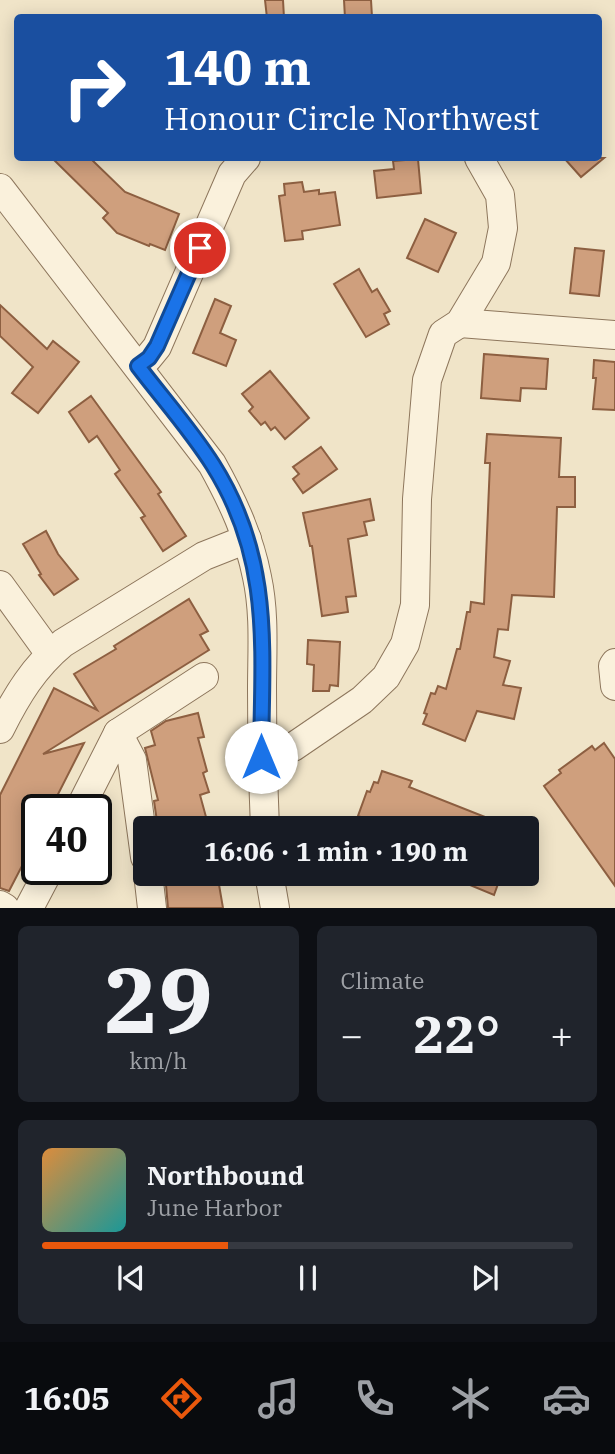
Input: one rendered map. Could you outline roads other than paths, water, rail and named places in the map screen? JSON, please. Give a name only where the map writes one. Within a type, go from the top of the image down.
[{"type":"street","points":[[138,366],[149,358],[157,346],[232,174],[243,161]]},
{"type":"street","points":[[261,757],[293,747],[362,700],[386,677],[405,644],[415,606],[417,499],[428,380],[443,334],[460,323],[496,263],[503,228],[499,195],[481,161]]},
{"type":"street","points":[[0,188],[212,464],[233,502],[258,579],[262,617],[261,757],[264,816]]},
{"type":"street","points":[[460,323],[615,335]]},
{"type":"street","points":[[0,729],[9,688],[63,643],[204,556],[247,539]]},
{"type":"street","points":[[0,585],[50,654]]},
{"type":"street","points":[[615,663],[615,686]]},
{"type":"street","points":[[87,794],[118,733],[204,677]]},
{"type":"street","points":[[118,733],[132,760],[140,816]]},
{"type":"street","points":[[29,908],[41,885]]},
{"type":"street","points":[[149,886],[152,908]]},
{"type":"street","points":[[271,886],[275,908]]},
{"type":"street","points":[[0,905],[5,908]]}]
